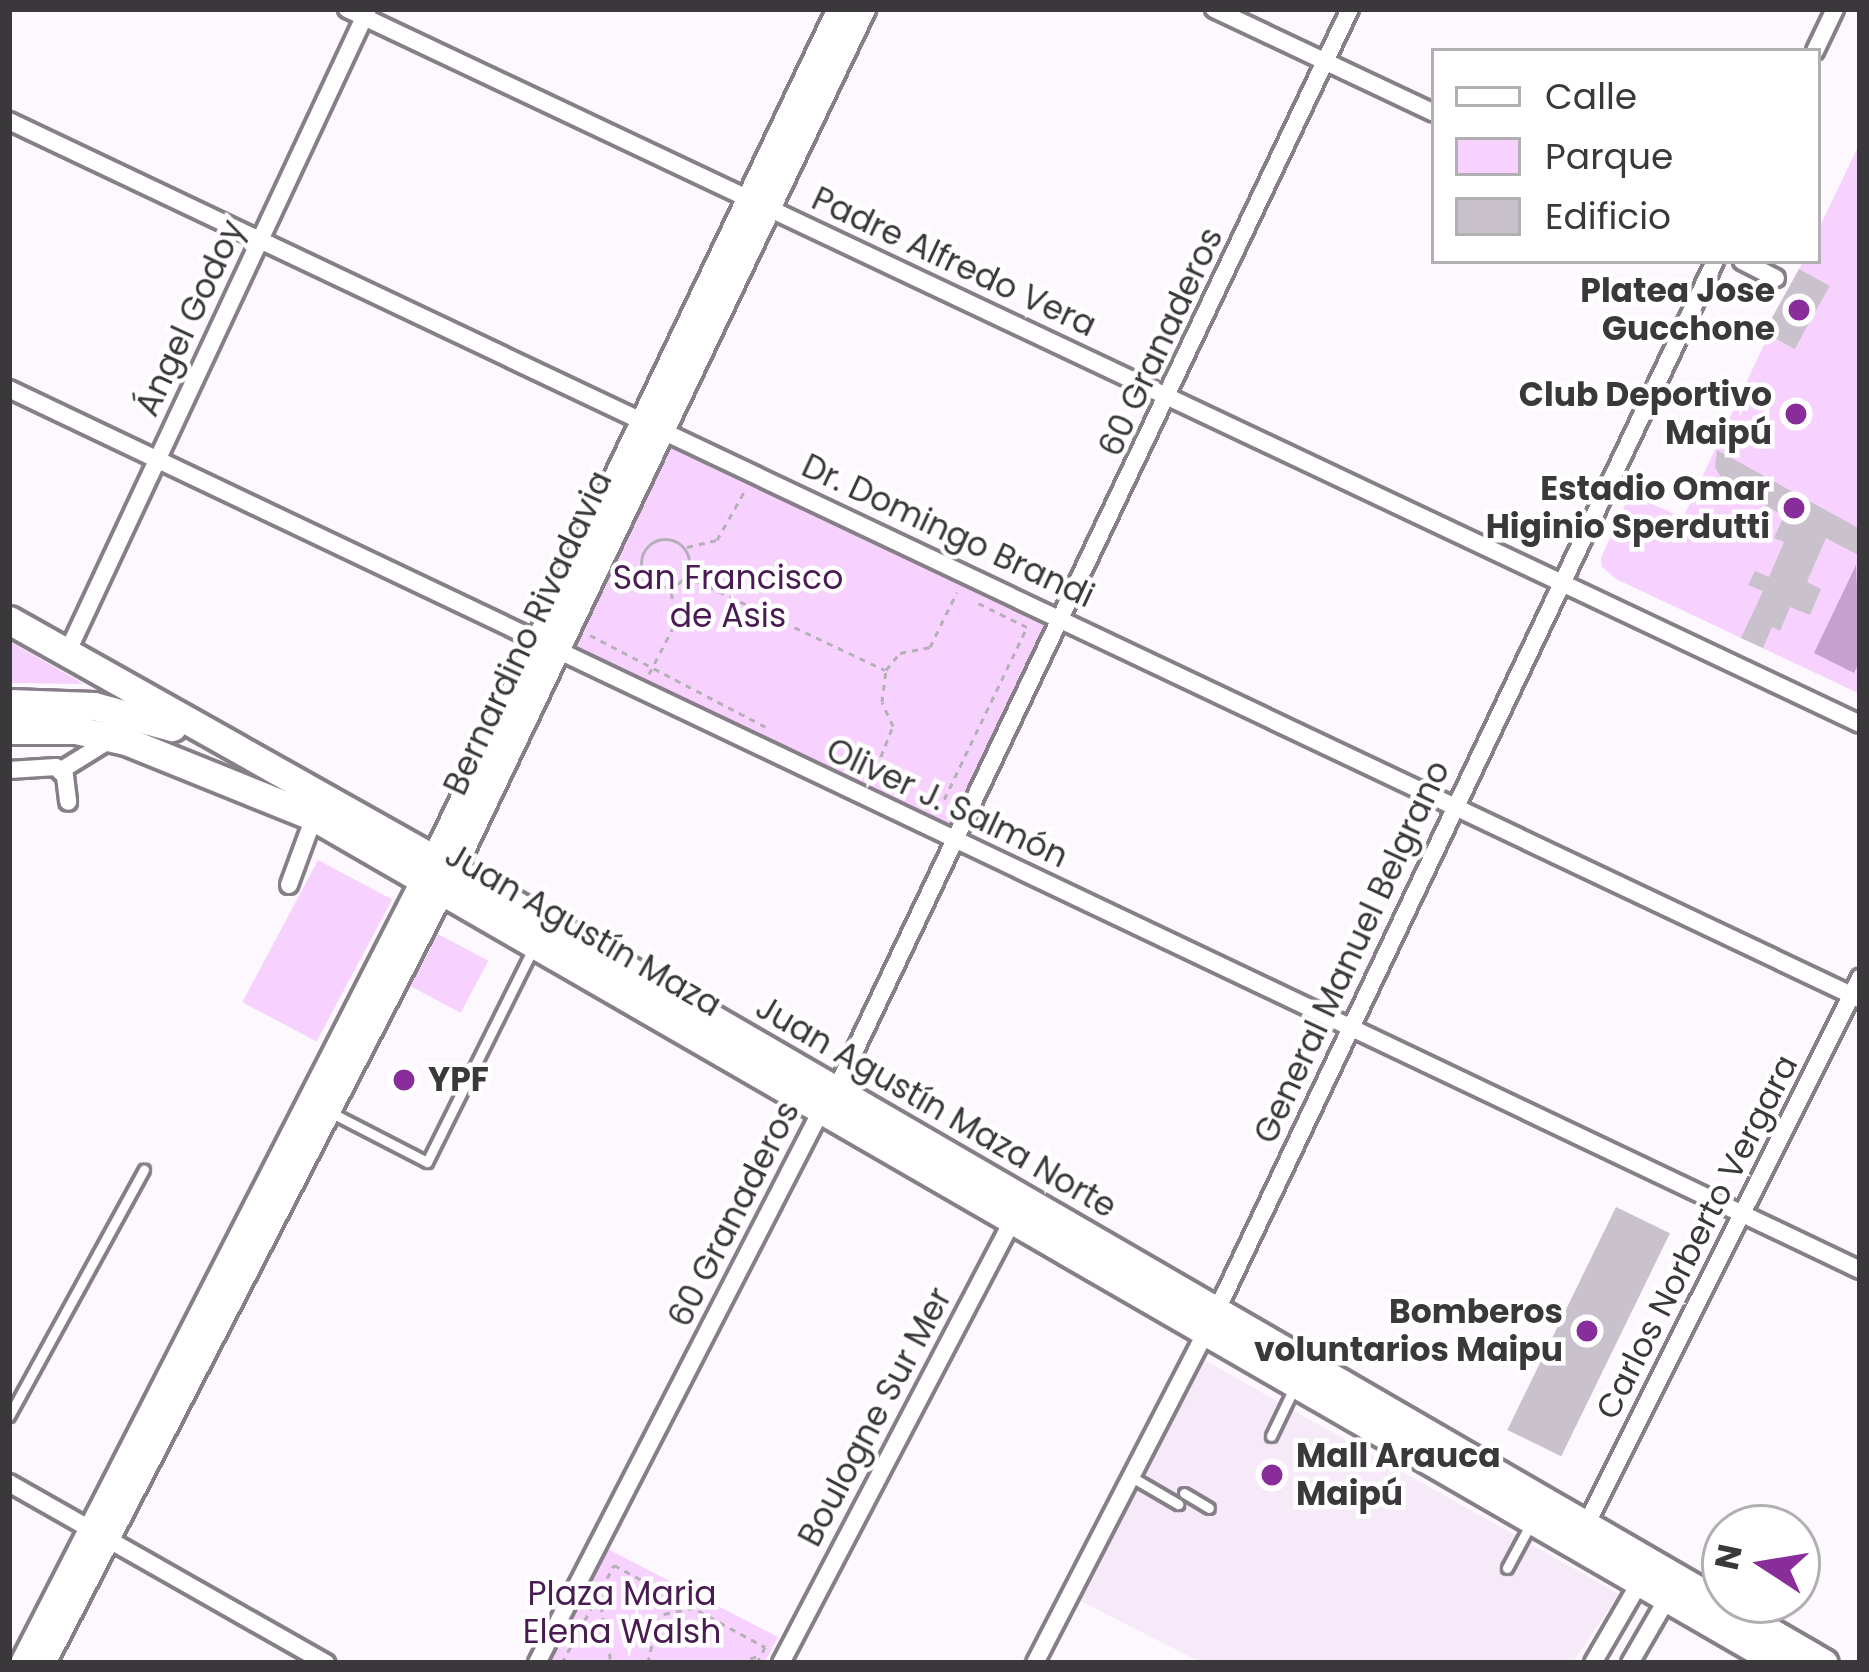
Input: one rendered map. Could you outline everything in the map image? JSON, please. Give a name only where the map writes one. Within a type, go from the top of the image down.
[{"type":"main road","name":"Juan Agustín Maza Norte","points":[[9,620],[260,763],[438,875],[1212,1320],[1587,1523],[1824,1663]]},
{"type":"main road","points":[[9,703],[94,706],[129,714],[260,763]]},
{"type":"main road","name":"Juan Agustín Maza","points":[[9,730],[76,730],[113,738],[314,817],[438,875],[535,944],[829,1098]]},
{"type":"main road","points":[[1212,1320],[1298,1381],[1780,1663]]},
{"type":"street","name":"Bernardino Rivadavia","points":[[23,1663],[100,1532],[438,875],[759,203],[840,9]]},
{"type":"street","name":"Bernardino Rivadavia","points":[[759,203],[863,9]]},
{"type":"street","points":[[1214,9],[1431,112]]},
{"type":"street","name":"60 Granaderos","points":[[537,1663],[957,840],[1350,9]]},
{"type":"street","points":[[1816,48],[1835,9]]},
{"type":"street","name":"Padre Alfredo Vera","points":[[360,12],[1860,724]]},
{"type":"street","name":"Ángel Godoy","points":[[67,653],[260,240],[360,12]]},
{"type":"street","name":"Dr. Domingo Brandi","points":[[9,121],[1857,991]]},
{"type":"street","name":"General Manuel Belgrano","points":[[1035,1663],[1212,1320],[1714,264]]},
{"type":"street","points":[[1748,264],[1776,278]]},
{"type":"street","name":"Oliver J. Salmón","points":[[9,389],[1860,1270]]},
{"type":"street","points":[[9,770],[60,771],[113,738]]},
{"type":"street","points":[[60,771],[68,802]]},
{"type":"street","points":[[289,885],[314,817]]},
{"type":"street","name":"Carlos Norberto Vergara","points":[[1587,1523],[1857,991]]},
{"type":"street","name":"Boulogne Sur Mer","points":[[781,1663],[1019,1209]]},
{"type":"street","points":[[9,1483],[326,1663]]},
{"type":"street","name":"Bernardino Rivadavia","points":[[43,1663],[100,1532]]},
{"type":"street","points":[[1593,1663],[1640,1582]]},
{"type":"street","points":[[1630,1663],[1667,1599]]},
{"type":"lane","points":[[319,1106],[427,1162],[535,944]]},
{"type":"lane","points":[[9,1416],[144,1168]]},
{"type":"lane","points":[[1271,1436],[1298,1381]]},
{"type":"lane","points":[[1130,1476],[1209,1508]]},
{"type":"lane","points":[[1508,1568],[1533,1520]]},
{"type":"path","points":[[670,587],[647,580],[640,570],[643,555],[661,538],[684,548],[716,540],[728,528],[745,490],[734,485]]},
{"type":"path","points":[[630,548],[643,555]]},
{"type":"path","points":[[670,587],[686,576],[690,563],[684,548]]},
{"type":"path","points":[[686,576],[886,670]]},
{"type":"path","points":[[653,668],[676,622],[670,587]]},
{"type":"path","points":[[872,781],[893,727],[882,702],[886,670],[900,653],[930,646],[957,593]]},
{"type":"path","points":[[937,815],[1027,627],[974,602]]},
{"type":"path","points":[[589,634],[772,730]]},
{"type":"path","points":[[562,1663],[614,1564],[765,1646],[757,1663]]},
{"type":"path","points":[[599,1592],[611,1663]]},
{"type":"path","points":[[648,1663],[656,1624],[664,1614],[694,1608]]},
{"type":"path","points":[[739,1663],[761,1654]]},
{"type":"shaded area","points":[[1856,565],[1860,661],[1854,673],[1814,653]]},
{"type":"shaded area","name":"Mall Arauca Maipú","points":[[1197,1356],[1619,1594],[1572,1663],[1202,1663],[1073,1597]]},
{"type":"green space","name":"Club Deportivo Maipú","points":[[1860,143],[1860,694],[1616,579],[1602,567],[1601,558],[1630,494],[1683,518],[1802,264],[1821,264],[1821,224]]},
{"type":"green space","name":"San Francisco de Asis","points":[[661,430],[1063,618],[959,841],[557,653]]},
{"type":"green space","points":[[9,641],[84,684],[9,683]]},
{"type":"green space","points":[[318,860],[392,899],[317,1042],[242,1002]]},
{"type":"green space","points":[[438,934],[488,961],[461,1013],[410,986]]},
{"type":"green space","name":"Plaza Maria Elena Walsh","points":[[598,1544],[778,1637],[764,1663],[537,1663]]},
{"type":"building","name":"Platea Jose Gucchone","points":[[1799,269],[1830,286],[1795,349],[1764,332]]},
{"type":"building","points":[[1717,450],[1860,529],[1860,556],[1826,538],[1807,582],[1821,589],[1810,615],[1790,607],[1780,631],[1772,627],[1763,648],[1741,638],[1763,591],[1748,585],[1755,571],[1769,577],[1784,542],[1774,538],[1784,516],[1724,482],[1715,467]]},
{"type":"building","name":"Bomberos voluntarios Maipu","points":[[1616,1207],[1670,1233],[1561,1456],[1507,1430]]},
{"type":"place","name":"Platea Jose Gucchone","points":[[1799,310]]},
{"type":"place","name":"Club Deportivo Maipú","points":[[1796,414]]},
{"type":"place","name":"Estadio Omar Higinio Sperdutti","points":[[1794,508]]},
{"type":"place","name":"YPF","points":[[404,1080]]},
{"type":"place","name":"Bomberos voluntarios Maipu","points":[[1587,1331]]},
{"type":"place","name":"Mall Arauca Maipú","points":[[1272,1475]]}]
